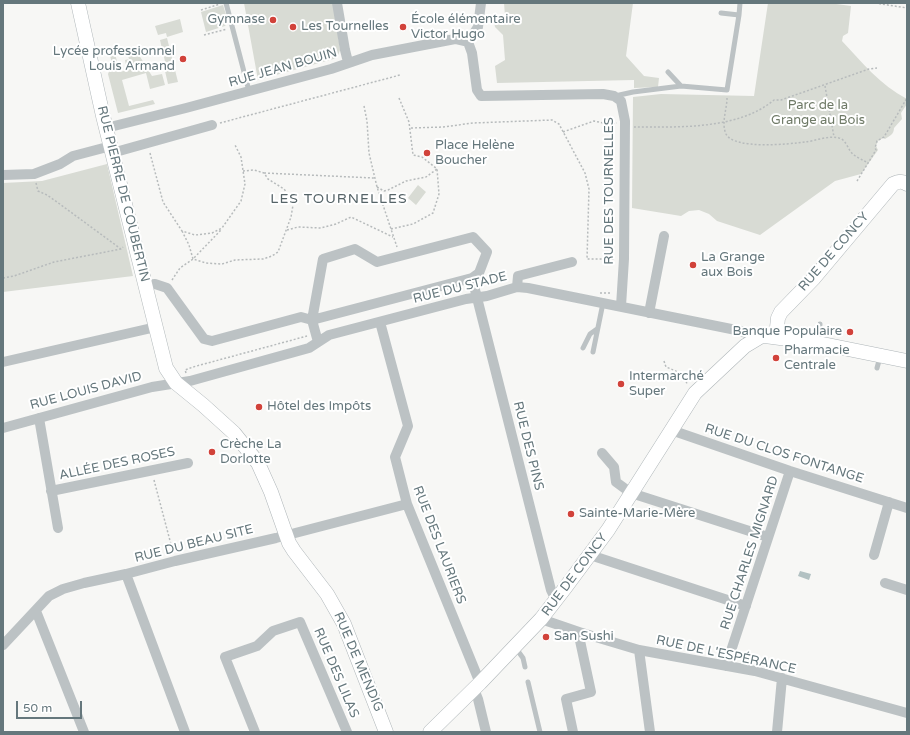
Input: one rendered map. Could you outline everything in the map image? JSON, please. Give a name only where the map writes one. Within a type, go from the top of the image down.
[{"type":"street","name":"RUE PIERRE DE COUBERTIN","points":[[78,3],[111,150],[166,368],[176,383]]},
{"type":"street","points":[[338,3],[348,62]]},
{"type":"street","points":[[481,3],[478,27],[468,42],[472,53],[477,90],[481,96],[603,94],[614,96]]},
{"type":"street","name":"RUE JEAN BOUIN","points":[[106,128],[331,69],[372,55],[455,39],[468,42]]},
{"type":"street","name":"RUE DES TOURNELLES","points":[[614,96],[621,100],[625,124],[624,259],[621,306]]},
{"type":"street","points":[[3,175],[34,174],[60,164],[73,156],[147,143],[212,125]]},
{"type":"street","name":"RUE DE CONCY","points":[[430,732],[477,686],[556,600],[608,530],[695,393],[745,346],[766,337],[781,312],[814,278],[893,184],[902,181],[907,184]]},
{"type":"street","points":[[649,313],[664,236]]},
{"type":"street","points":[[146,286],[155,284],[167,288],[204,339],[212,341],[301,317],[312,320],[472,278],[479,273],[487,252],[473,237],[377,262],[354,249],[323,259],[312,320],[318,342]]},
{"type":"street","points":[[517,287],[518,276],[572,262]]},
{"type":"street","name":"RUE DES PINS","points":[[472,278],[551,590],[556,600]]},
{"type":"street","name":"RUE DU STADE","points":[[176,383],[190,381],[309,348],[329,335],[487,296],[517,287],[621,306],[766,337]]},
{"type":"street","name":"RUE DES LAURIERS","points":[[380,322],[408,426],[395,457],[407,504],[477,686],[478,699],[486,732]]},
{"type":"street","points":[[3,362],[156,327]]},
{"type":"street","points":[[766,337],[818,343],[879,362],[907,361]]},
{"type":"street","name":"RUE LOUIS DAVID","points":[[3,428],[152,387],[176,383]]},
{"type":"street","name":"RUE DE MENDIG","points":[[176,383],[230,429],[258,463],[294,552],[327,594],[344,624],[386,732]]},
{"type":"street","points":[[39,418],[58,528]]},
{"type":"street","name":"RUE DU CLOS FONTANGE","points":[[671,430],[790,471],[907,508]]},
{"type":"street","points":[[602,453],[614,467],[616,482],[631,493],[768,537]]},
{"type":"street","name":"ALLÉE DES ROSES","points":[[51,491],[188,463]]},
{"type":"street","name":"RUE CHARLES MIGNARD","points":[[726,666],[790,471]]},
{"type":"street","points":[[874,555],[889,502]]},
{"type":"street","name":"RUE DU BEAU SITE","points":[[185,732],[126,574],[407,504]]},
{"type":"street","points":[[590,555],[746,606]]},
{"type":"street","points":[[3,645],[50,596],[63,589],[84,582],[126,574]]},
{"type":"street","points":[[885,583],[907,590]]},
{"type":"street","points":[[36,611],[84,732]]},
{"type":"street","name":"RUE DE L'ESPÉRANCE","points":[[541,618],[579,632],[639,650],[755,671],[907,713]]},
{"type":"street","name":"RUE DES LILAS","points":[[255,732],[225,657],[257,646],[273,631],[300,622],[347,732]]},
{"type":"street","points":[[573,732],[566,698],[590,692],[579,632]]},
{"type":"street","points":[[639,650],[650,732]]},
{"type":"street","points":[[777,732],[782,678]]},
{"type":"lane","points":[[225,3],[249,91]]},
{"type":"lane","points":[[614,96],[681,86],[727,90],[740,3]]},
{"type":"lane","points":[[721,13],[739,15]]},
{"type":"lane","points":[[668,72],[681,86]]},
{"type":"lane","points":[[593,352],[603,303]]},
{"type":"lane","points":[[818,343],[820,324]]},
{"type":"lane","points":[[583,348],[590,334],[597,329]]},
{"type":"lane","points":[[514,647],[523,658],[525,667]]},
{"type":"lane","points":[[528,682],[540,732]]},
{"type":"path","points":[[201,10],[225,3]]},
{"type":"path","points":[[875,3],[907,8]]},
{"type":"path","points":[[204,35],[232,27]]},
{"type":"path","points":[[563,132],[594,121],[608,124],[664,127],[724,122],[749,116],[774,100],[781,100],[869,69],[877,68]]},
{"type":"path","points":[[212,125],[400,75]]},
{"type":"path","points":[[825,85],[834,137]]},
{"type":"path","points":[[727,96],[727,109],[724,122],[727,135],[733,140],[744,144],[777,144],[804,142],[834,137],[840,138],[848,146],[853,155],[868,163]]},
{"type":"path","points":[[391,229],[413,224],[433,213],[439,194],[437,169],[422,157],[413,154],[411,128],[399,98]]},
{"type":"path","points":[[857,181],[876,150],[875,145],[884,137],[907,98]]},
{"type":"path","points":[[364,106],[367,121],[369,154],[377,187],[400,256]]},
{"type":"path","points":[[411,128],[443,127],[473,123],[552,120],[559,124],[585,173],[590,189],[587,259],[624,259]]},
{"type":"path","points":[[147,143],[163,202],[189,245],[193,259]]},
{"type":"path","points":[[167,288],[180,268],[193,259],[222,228],[241,201],[245,184],[241,157],[235,145]]},
{"type":"path","points":[[377,187],[388,190],[406,181],[426,177],[437,169]]},
{"type":"path","points":[[243,171],[254,170],[264,173],[375,178]]},
{"type":"path","points":[[193,259],[206,263],[222,264],[235,260],[263,259],[278,252],[287,230],[293,205],[291,198],[284,189],[268,179],[264,173]]},
{"type":"path","points":[[34,174],[38,191],[47,195],[121,249]]},
{"type":"path","points":[[287,230],[298,227],[321,228],[336,224],[351,217],[393,238]]},
{"type":"path","points":[[182,232],[195,235],[212,233],[222,228]]},
{"type":"path","points":[[3,278],[14,276],[54,262],[121,249],[134,239]]},
{"type":"path","points":[[664,361],[666,367],[683,375],[692,398]]},
{"type":"path","points":[[152,471],[175,561]]},
{"type":"green space","name":"Les Tournelles","points":[[244,3],[334,3],[340,50],[337,58],[258,80]]},
{"type":"green space","points":[[504,3],[633,3],[626,56],[644,76],[659,78],[658,87],[634,88],[634,80],[497,83],[495,66],[505,60],[503,35],[495,27],[494,22],[505,16]]},
{"type":"green space","name":"Parc de la Grange au Bois","points":[[768,3],[829,3],[851,6],[848,33],[843,36],[842,41],[880,80],[907,99],[907,104],[901,113],[902,119],[894,128],[890,136],[878,141],[876,146],[878,150],[861,174],[835,181],[760,235],[717,221],[709,214],[699,210],[689,211],[681,216],[632,208],[633,97],[661,94],[754,96]]},
{"type":"green space","points":[[223,5],[228,21],[225,26],[206,32],[201,12]]},
{"type":"green space","points":[[180,19],[183,32],[167,37],[166,33],[158,35],[155,26]]},
{"type":"green space","points":[[167,38],[178,82],[168,84],[165,71],[167,70],[160,40]]},
{"type":"green space","points":[[134,47],[152,76],[162,74],[165,85],[150,89],[146,73],[122,80],[129,106],[153,100],[155,104],[118,113],[108,74],[112,64],[110,55],[115,54],[120,72],[127,70],[125,60],[129,59],[126,49]]},
{"type":"green space","points":[[107,164],[133,276],[3,292],[3,183],[42,181]]},
{"type":"green space","points":[[418,185],[426,192],[416,205],[408,198]]},
{"type":"shaded area","points":[[800,571],[811,574],[809,580],[798,576]]},
{"type":"place","name":"Gymnase","points":[[273,20]]},
{"type":"place","name":"Les Tournelles","points":[[293,27]]},
{"type":"place","name":"École élémentaire Victor Hugo","points":[[403,27]]},
{"type":"place","name":"Lycée professionnel Louis Armand","points":[[183,59]]},
{"type":"place","name":"Place Helène Boucher","points":[[427,153]]},
{"type":"place","name":"La Grange aux Bois","points":[[693,265]]},
{"type":"place","name":"Banque Populaire","points":[[850,332]]},
{"type":"place","name":"Pharmacie Centrale","points":[[776,358]]},
{"type":"place","name":"Intermarché Super","points":[[621,384]]},
{"type":"place","name":"Hôtel des Impôts","points":[[259,407]]},
{"type":"place","name":"Crèche La Dorlotte","points":[[212,452]]},
{"type":"place","name":"Sainte-Marie-Mère","points":[[571,514]]},
{"type":"place","name":"San Sushi","points":[[546,637]]},
{"type":"district","name":"LES TOURNELLES","points":[[339,199]]}]
